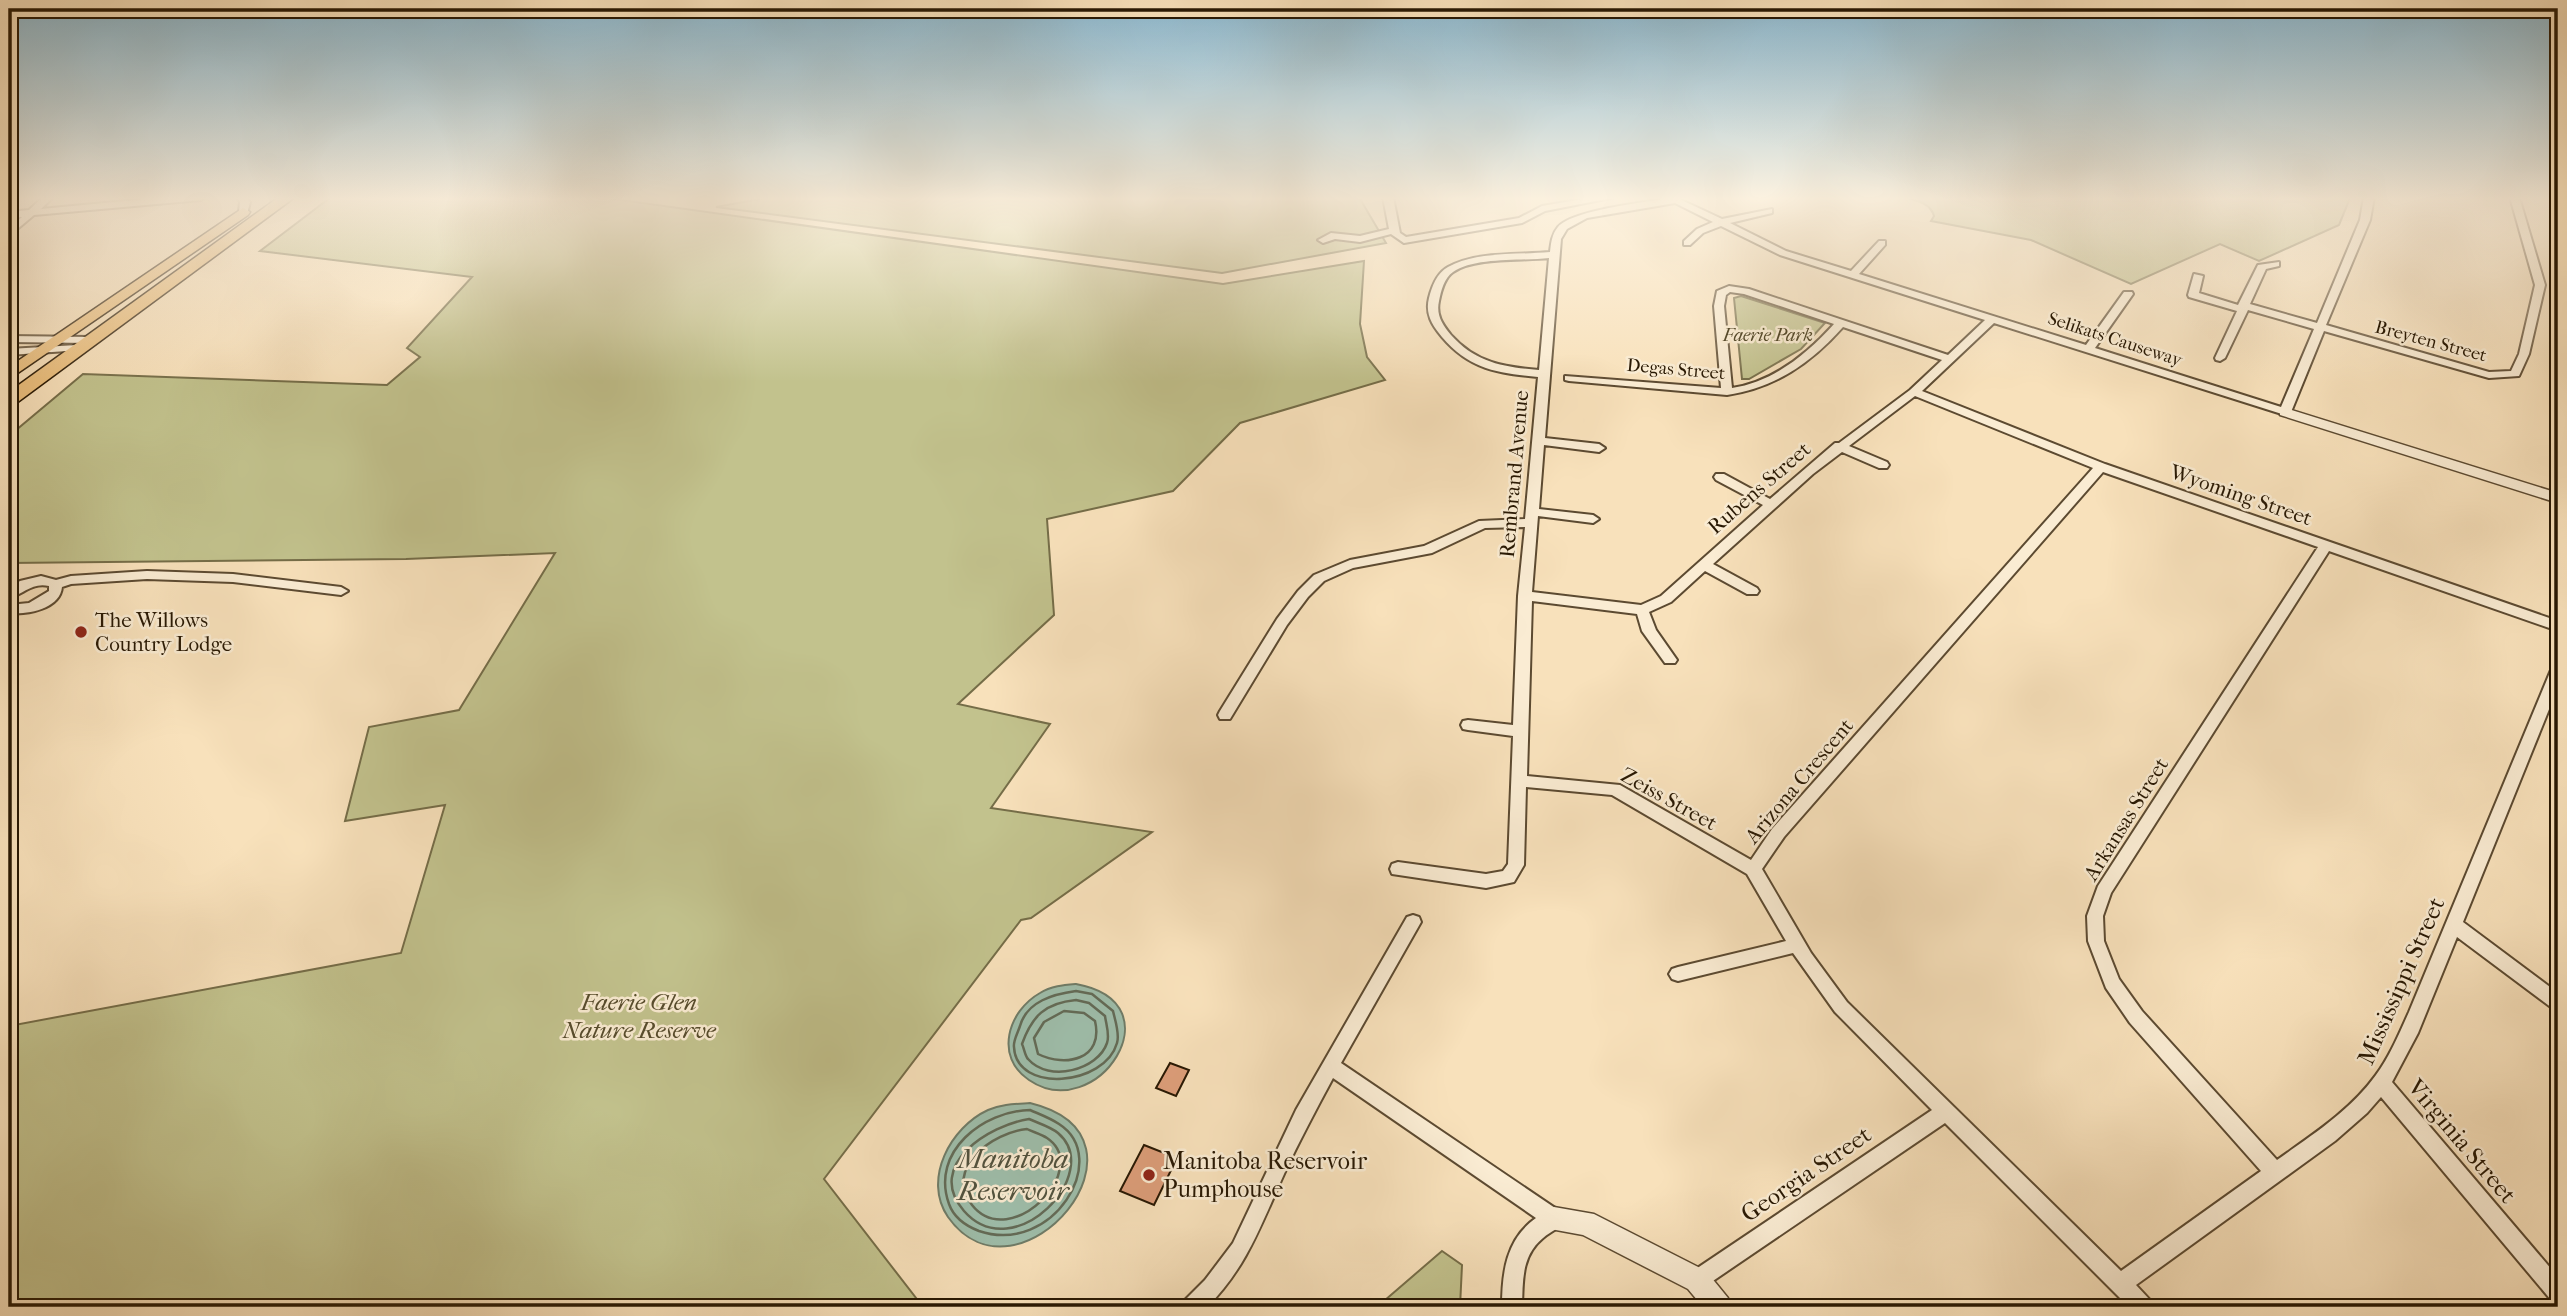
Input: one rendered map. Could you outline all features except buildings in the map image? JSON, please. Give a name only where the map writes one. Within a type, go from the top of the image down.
[{"type":"main road","points":[[9,400],[73,343],[177,258]]},
{"type":"main road","points":[[9,385],[200,258]]},
{"type":"main road","points":[[9,374],[41,350],[73,343]]},
{"type":"street","points":[[1527,258],[1453,268],[1440,281],[1432,310],[1443,333],[1470,360],[1488,367],[1543,374]]},
{"type":"street","name":"Rembrand Avenue","points":[[1398,869],[1486,881],[1508,877],[1517,865],[1525,596],[1554,258]]},
{"type":"street","name":"Selikats Causeway","points":[[1801,258],[2558,498]]},
{"type":"street","points":[[1852,276],[1868,258]]},
{"type":"street","points":[[2286,412],[2349,258]]},
{"type":"street","name":"Breyten Street","points":[[2321,328],[2489,375],[2515,374],[2524,354],[2540,285],[2532,258]]},
{"type":"street","points":[[2220,358],[2262,267],[2276,264]]},
{"type":"street","points":[[2198,276],[2193,295],[2321,328]]},
{"type":"street","points":[[1727,392],[1719,306],[1719,298],[1725,291],[1745,290],[1949,359]]},
{"type":"street","points":[[2088,350],[2128,294]]},
{"type":"street","name":"Rubens Street","points":[[1642,610],[1666,599],[1839,446],[1914,392],[1992,320]]},
{"type":"street","name":"Degas Street","points":[[1569,378],[1727,392],[1764,384],[1817,349],[1841,323]]},
{"type":"street","points":[[9,339],[73,343]]},
{"type":"street","points":[[9,352],[41,350]]},
{"type":"street","name":"Wyoming Street","points":[[1914,392],[2101,467],[2558,626]]},
{"type":"street","points":[[1540,441],[1599,448]]},
{"type":"street","points":[[1839,446],[1883,464]]},
{"type":"street","name":"Arizona Crescent","points":[[2101,467],[1778,833],[1753,869],[1797,945],[1842,1007],[2143,1307]]},
{"type":"street","points":[[1720,477],[1772,505]]},
{"type":"street","points":[[1224,715],[1282,622],[1319,578],[1350,564],[1438,547],[1483,523],[1532,517],[1593,519]]},
{"type":"street","name":"Arkansas Street","points":[[2276,1174],[2122,999],[2098,953],[2095,916],[2104,891],[2326,545]]},
{"type":"street","points":[[1704,565],[1752,591]]},
{"type":"street","points":[[12,590],[41,580],[56,584],[71,580],[192,575],[341,591]]},
{"type":"street","points":[[9,609],[26,609],[43,602],[55,593],[56,584]]},
{"type":"street","points":[[1525,596],[1642,610],[1649,631],[1670,660]]},
{"type":"street","name":"Mississippi Street","points":[[2120,1284],[2276,1174],[2361,1110],[2383,1085],[2395,1065],[2558,670]]},
{"type":"street","points":[[1468,726],[1520,731]]},
{"type":"street","name":"Zeiss Street","points":[[1518,781],[1615,789],[1753,869]]},
{"type":"street","points":[[1192,1307],[1218,1284],[1249,1237],[1289,1143],[1413,922]]},
{"type":"street","points":[[2454,925],[2558,1003]]},
{"type":"street","points":[[1678,974],[1797,945]]},
{"type":"street","points":[[1332,1067],[1554,1219],[1585,1223],[1698,1280],[1719,1307]]},
{"type":"street","name":"Virginia Street","points":[[2383,1085],[2558,1293]]},
{"type":"street","name":"Georgia Street","points":[[1698,1280],[1945,1112]]},
{"type":"street","points":[[1511,1307],[1520,1246],[1532,1231],[1554,1219]]},
{"type":"green space","name":"Faerie Glen Nature Reserve","points":[[320,258],[1040,258],[1223,284],[1364,261],[1360,324],[1367,357],[1385,380],[1240,423],[1173,491],[1047,519],[1054,615],[958,704],[1050,724],[991,808],[1152,832],[1031,918],[1021,920],[824,1179],[923,1307],[9,1307],[9,1026],[401,953],[445,805],[345,821],[369,727],[459,710],[555,553],[406,559],[9,563],[9,436],[83,374],[387,385],[420,357],[407,348],[472,277]]},
{"type":"green space","points":[[1110,258],[1302,258],[1222,273]]},
{"type":"green space","points":[[2073,258],[2188,258],[2131,284]]},
{"type":"green space","name":"Faerie Park","points":[[1741,296],[1825,323],[1801,349],[1749,379],[1742,379],[1734,298]]},
{"type":"green space","points":[[1442,1251],[1462,1265],[1460,1307],[1377,1307]]},
{"type":"water","name":"Manitoba Reservoir","points":[[1076,984],[1107,995],[1122,1013],[1124,1035],[1117,1056],[1101,1075],[1079,1087],[1055,1090],[1029,1080],[1018,1070],[1011,1059],[1009,1035],[1013,1022],[1029,1001],[1049,989]]},
{"type":"water","name":"Manitoba Reservoir","points":[[1030,1103],[1070,1122],[1086,1149],[1084,1180],[1068,1210],[1042,1233],[1010,1246],[977,1242],[948,1217],[941,1202],[939,1171],[944,1156],[952,1141],[975,1118],[998,1107]]},
{"type":"place","name":"The Willows Country Lodge","points":[[81,632]]},
{"type":"place","name":"Manitoba Reservoir Pumphouse","points":[[1149,1175]]}]
